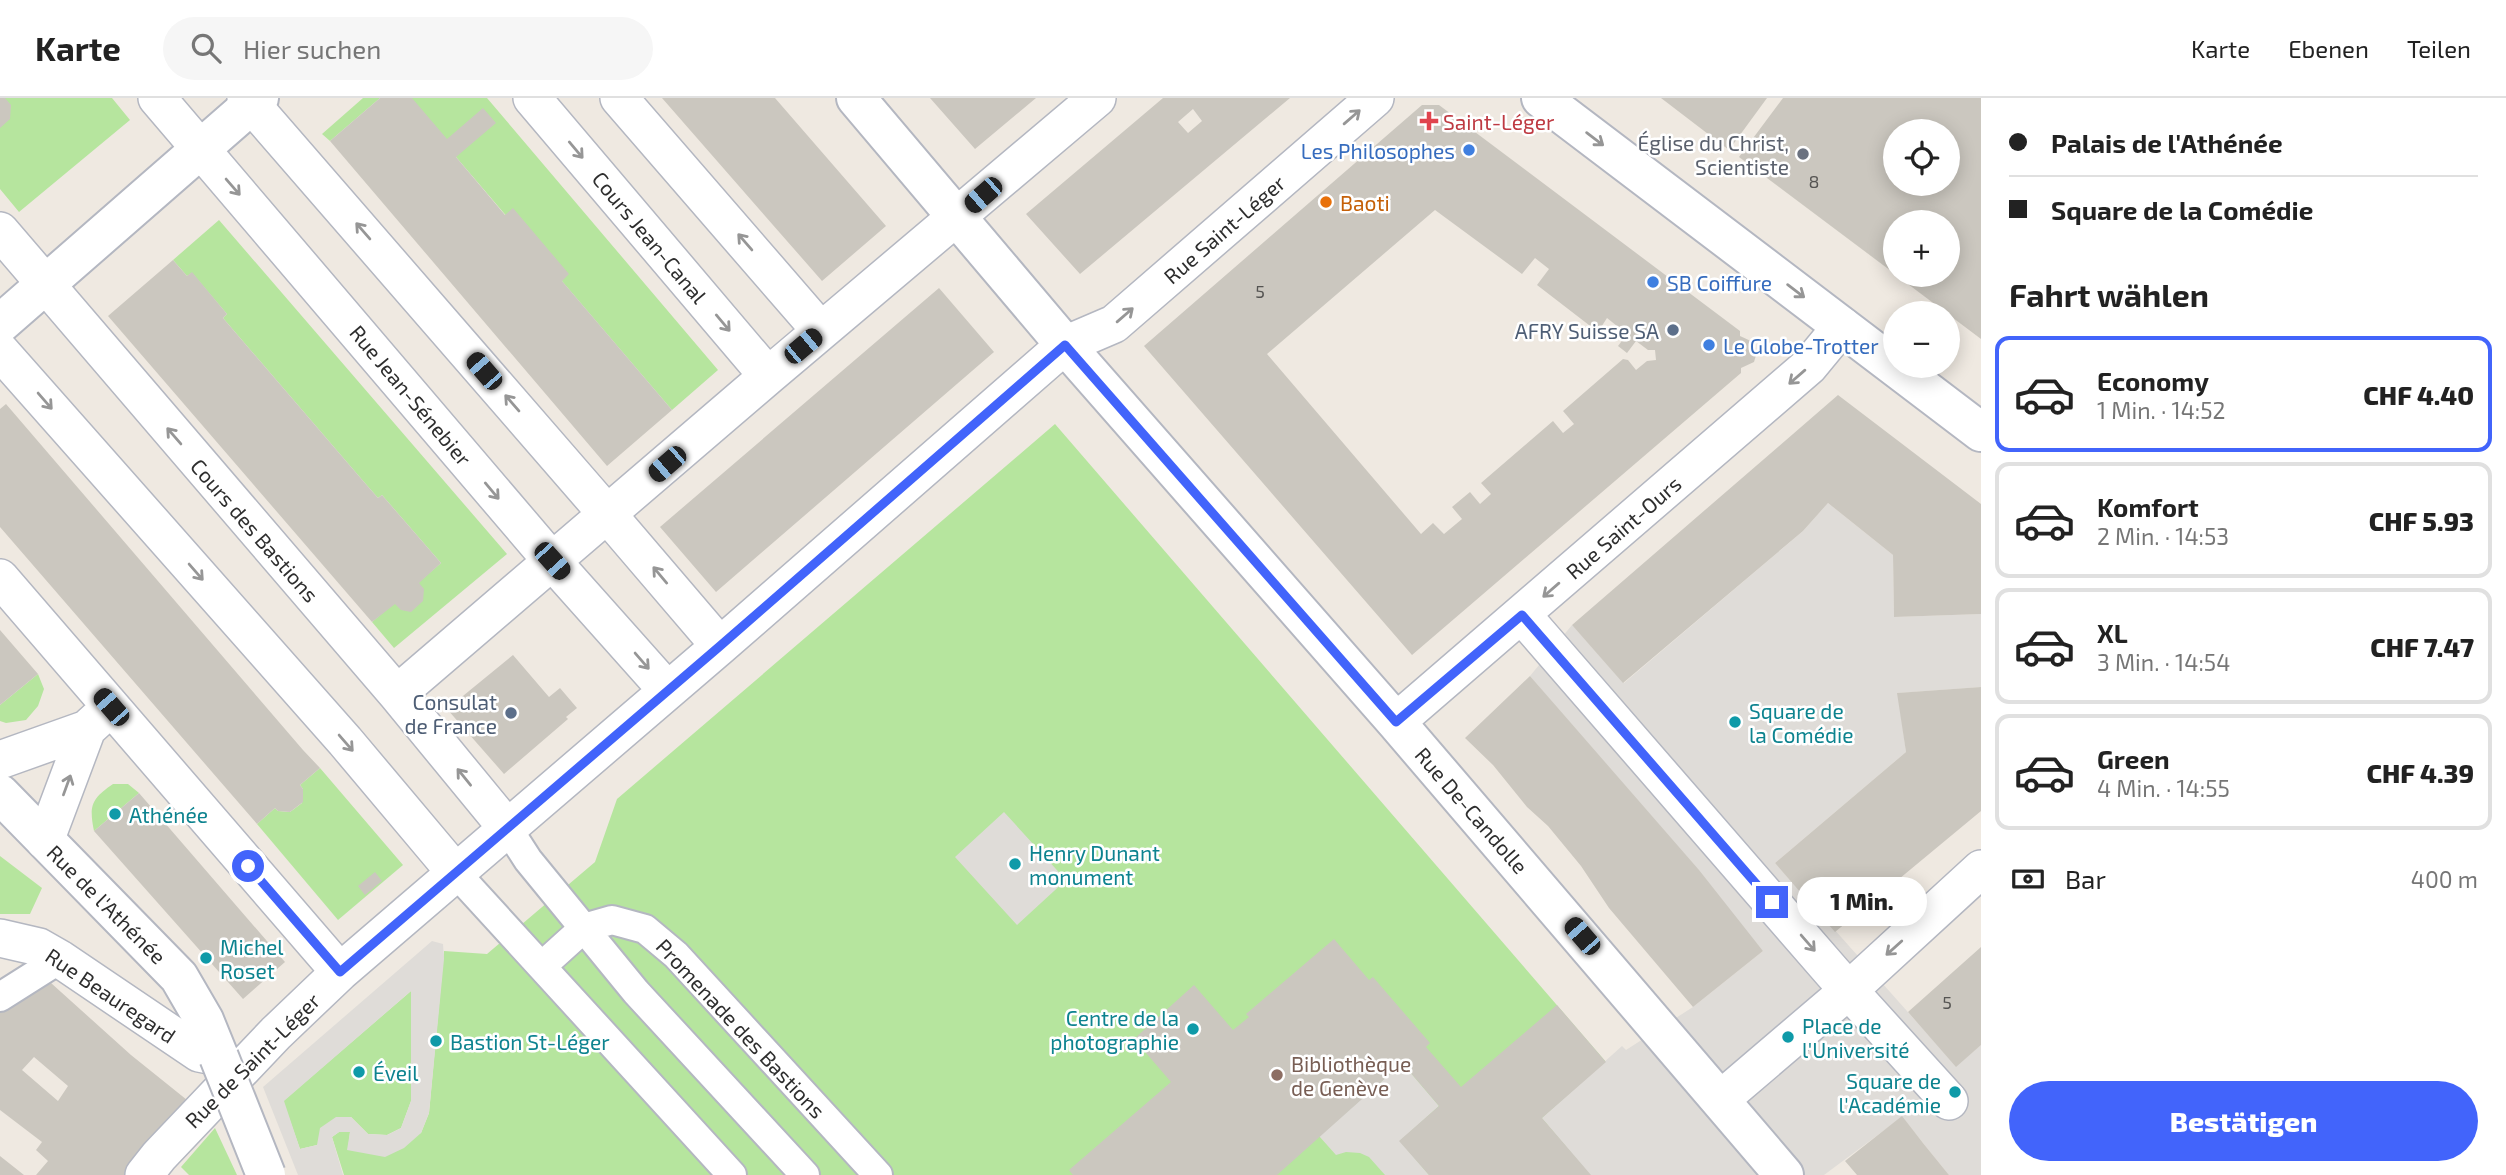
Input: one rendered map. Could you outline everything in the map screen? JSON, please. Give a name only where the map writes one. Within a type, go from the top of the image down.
[{"type":"street","name":"Rue Jean-Sénebier","points":[[157,98],[552,561],[667,690]]},
{"type":"street","name":"Cours Jean-Canal","points":[[532,98],[768,376]]},
{"type":"street","points":[[619,98],[821,331]]},
{"type":"street","name":"Rue De-Candolle","points":[[856,98],[1065,345],[1396,722],[1784,1175]]},
{"type":"street","points":[[397,694],[1097,98]]},
{"type":"street","name":"Rue Saint-Léger","points":[[1065,345],[1114,324],[1375,98]]},
{"type":"street","points":[[1541,98],[1981,432]]},
{"type":"street","points":[[0,324],[252,100],[720,646]]},
{"type":"street","name":"Cours des Bastions","points":[[0,231],[397,694],[508,829]]},
{"type":"street","name":"Rue Saint-Ours","points":[[1396,722],[1809,366],[1842,326]]},
{"type":"street","name":"Rue de Saint-Léger","points":[[144,1175],[276,1033],[340,972],[1065,345]]},
{"type":"street","points":[[0,351],[336,731],[456,873],[732,1175]]},
{"type":"street","points":[[0,578],[99,718],[340,972]]},
{"type":"street","points":[[1522,615],[1948,1101]]},
{"type":"street","points":[[0,760],[99,718]]},
{"type":"street","points":[[45,841],[99,718]]},
{"type":"street","name":"Rue de l'Athénée","points":[[0,794],[179,977],[188,1028],[219,1057],[266,1175]]},
{"type":"street","points":[[508,829],[528,860],[636,992],[805,1175]]},
{"type":"street","points":[[1720,1100],[1849,990],[1981,869]]},
{"type":"street","name":"Promenade des Bastions","points":[[584,928],[612,920],[645,929],[676,955],[878,1175]]},
{"type":"street","points":[[542,966],[584,928]]},
{"type":"street","name":"Rue Beauregard","points":[[0,938],[39,947],[188,1028]]},
{"type":"street","points":[[0,997],[60,959]]},
{"type":"green space","points":[[0,98],[112,98],[130,120],[19,212],[0,189]]},
{"type":"green space","points":[[363,98],[380,98],[330,141],[322,134]]},
{"type":"green space","points":[[411,98],[487,98],[718,370],[672,410],[456,157]]},
{"type":"green space","points":[[219,220],[507,554],[394,648],[372,622],[441,563],[382,495],[378,498],[223,318],[227,314],[192,273],[187,276],[173,260]]},
{"type":"green space","points":[[1055,424],[1606,1062],[1542,1118],[1591,1175],[344,1175],[332,1137],[339,1132],[350,1132],[348,1150],[421,1133],[429,1113],[444,951],[487,954],[595,862],[617,799]]},
{"type":"green space","points":[[38,674],[44,689],[38,706],[26,720],[6,723],[0,721],[0,705]]},
{"type":"green space","points":[[320,768],[403,865],[338,920],[257,824],[275,808],[278,811],[290,812],[302,803],[303,789],[300,785]]},
{"type":"green space","points":[[113,784],[128,784],[139,793],[94,831],[93,804],[100,794]]},
{"type":"green space","points":[[0,856],[42,888],[30,914],[0,914]]},
{"type":"green space","points":[[411,991],[411,1101],[401,1128],[387,1135],[368,1134],[351,1117],[317,1145],[300,1149],[283,1101]]},
{"type":"green space","points":[[215,1128],[237,1175],[189,1175],[181,1167]]},
{"type":"shaded area","points":[[1828,503],[1893,555],[1894,617],[1981,614],[1981,687],[1898,693],[1906,752],[1775,863],[1956,1066],[1981,1045],[1981,1175],[1949,1175],[1902,1117],[1824,1175],[1590,1175],[1542,1118],[1622,1046],[1626,1050],[1693,1007],[1763,951],[1530,676],[1572,625],[1624,683],[1803,531]]},
{"type":"shaded area","points":[[1004,812],[1066,880],[1017,925],[955,857]]},
{"type":"shaded area","points":[[432,941],[443,944],[444,959],[429,1113],[421,1133],[404,1148],[385,1157],[347,1150],[350,1132],[339,1132],[332,1137],[343,1175],[298,1175],[263,1087]],"holes":[[[411,991],[411,1101],[401,1128],[387,1135],[368,1134],[351,1117],[336,1117],[320,1128],[317,1145],[300,1149],[284,1101]]]},
{"type":"shaded area","points":[[1404,1065],[1439,1106],[1400,1141],[1429,1175],[1385,1175],[1369,1157],[1360,1153],[1346,1152],[1336,1155],[1319,1136],[1399,1066],[1400,1068]]},
{"type":"building","points":[[0,98],[5,98],[11,105],[10,119],[0,128]]},
{"type":"building","points":[[380,98],[412,98],[447,139],[483,108],[496,123],[456,157],[505,215],[513,208],[569,274],[562,281],[672,410],[607,466],[330,141]]},
{"type":"building","points":[[662,98],[775,98],[886,226],[822,281]]},
{"type":"building","points":[[930,98],[1036,98],[975,149]]},
{"type":"building","points":[[1163,98],[1290,98],[1080,274],[1026,214]],"holes":[[[1193,109],[1202,121],[1188,133],[1178,122]]]},
{"type":"building","points":[[1661,98],[1767,98],[1729,150]]},
{"type":"building","points":[[1783,98],[1981,98],[1981,339],[1960,323],[1960,301],[1931,301],[1912,287],[1960,287],[1960,210],[1883,210],[1883,265],[1739,157]]},
{"type":"building","points":[[1422,105],[1439,105],[1740,331],[1740,336],[1753,342],[1757,352],[1754,362],[1741,368],[1741,373],[1412,655],[1144,346]],"holes":[[[1435,210],[1522,274],[1535,258],[1549,269],[1537,285],[1598,332],[1607,318],[1627,334],[1618,346],[1627,353],[1636,341],[1648,350],[1655,350],[1656,360],[1647,361],[1636,370],[1628,360],[1623,359],[1563,411],[1574,424],[1563,433],[1553,421],[1481,483],[1491,494],[1480,504],[1470,492],[1452,507],[1462,519],[1444,534],[1433,523],[1421,534],[1267,354]]]},
{"type":"building","points":[[173,260],[187,276],[192,272],[227,314],[223,318],[378,498],[382,495],[441,563],[419,583],[424,589],[423,601],[411,612],[401,610],[395,604],[372,622],[108,316]]},
{"type":"building","points":[[939,288],[994,352],[716,592],[660,527]]},
{"type":"building","points":[[1838,395],[1981,504],[1981,614],[1894,617],[1893,555],[1828,503],[1803,531],[1623,683],[1572,625]]},
{"type":"building","points":[[6,404],[320,768],[300,785],[303,789],[303,802],[290,812],[278,811],[275,808],[257,824],[0,527],[0,409]]},
{"type":"building","points":[[0,630],[38,674],[0,705]]},
{"type":"building","name":"Consulat de France","points":[[513,655],[549,697],[560,688],[577,708],[566,717],[568,719],[504,774],[447,709]]},
{"type":"building","points":[[1530,676],[1699,870],[1763,951],[1693,1007],[1609,908],[1581,866],[1548,826],[1527,807],[1493,765],[1465,738]]},
{"type":"building","points":[[1981,687],[1981,811],[1835,932],[1775,863],[1906,752],[1897,693]]},
{"type":"building","points":[[139,793],[285,962],[243,999],[94,831]]},
{"type":"building","points":[[375,872],[382,881],[365,895],[358,886]]},
{"type":"building","points":[[1334,939],[1369,980],[1373,977],[1430,1043],[1426,1047],[1461,1087],[1557,1005],[1606,1062],[1542,1118],[1591,1175],[1429,1175],[1399,1141],[1439,1106],[1404,1065],[1400,1068],[1399,1066],[1277,1175],[1073,1175],[1069,1170],[1171,1082],[1134,1039],[1194,985],[1233,1030],[1249,1017],[1246,1014]]},
{"type":"building","points":[[1981,947],[1981,1045],[1956,1067],[1908,1012]]},
{"type":"building","points":[[51,983],[131,1055],[187,1100],[125,1175],[36,1175],[48,1161],[36,1150],[42,1142],[0,1110],[0,1010]],"holes":[[[34,1057],[68,1086],[58,1101],[22,1070]]]},
{"type":"building","points":[[1902,1116],[1949,1175],[1857,1175],[1845,1161]]},
{"type":"building","points":[[0,1156],[24,1175],[0,1175]]},
{"type":"place","name":"Saint-Léger","points":[[1429,121]]},
{"type":"place","name":"Les Philosophes","points":[[1469,150]]},
{"type":"place","name":"Église du Christ, Scientiste","points":[[1803,154]]},
{"type":"place","name":"Baoti","points":[[1326,202]]},
{"type":"place","name":"SB Coiffure","points":[[1653,282]]},
{"type":"place","name":"AFRY Suisse SA","points":[[1673,330]]},
{"type":"place","name":"Le Globe-Trotter","points":[[1709,345]]},
{"type":"place","name":"Consulat de France","points":[[511,713]]},
{"type":"place","name":"Square de la Comédie","points":[[1735,722]]},
{"type":"place","name":"Athénée","points":[[115,814]]},
{"type":"place","name":"Henry Dunant monument","points":[[1015,864]]},
{"type":"place","name":"Michel Roset","points":[[206,958]]},
{"type":"place","name":"Centre de la photographie","points":[[1193,1029]]},
{"type":"place","name":"Place de l'Université","points":[[1788,1037]]},
{"type":"place","name":"Bastion St-Léger","points":[[436,1041]]},
{"type":"place","name":"Éveil","points":[[359,1072]]},
{"type":"place","name":"Bibliothèque de Genève","points":[[1277,1075]]},
{"type":"place","name":"Square de l'Académie","points":[[1955,1092]]},
{"type":"route","points":[[248,866],[340,972],[1065,345],[1396,722],[1522,615],[1772,902]]}]
